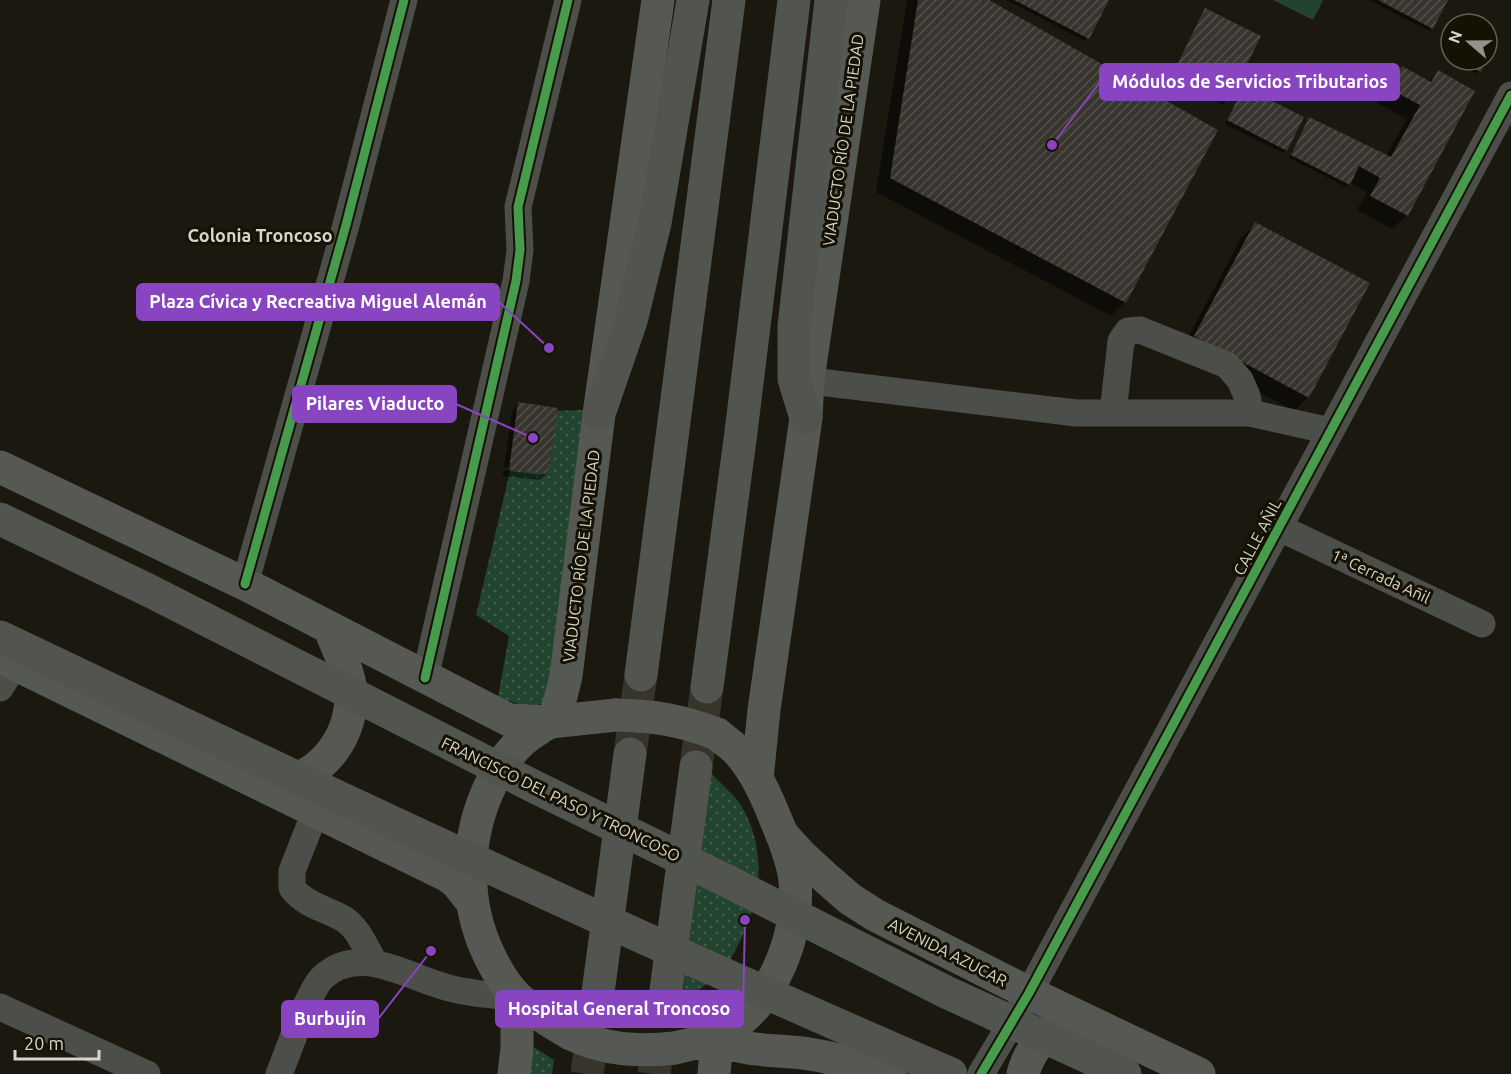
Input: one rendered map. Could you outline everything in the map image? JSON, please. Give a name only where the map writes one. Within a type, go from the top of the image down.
[{"type":"highway","points":[[598,414],[631,321],[655,223],[693,0]]},
{"type":"highway","points":[[641,675],[729,0]]},
{"type":"highway","points":[[707,687],[794,0]]},
{"type":"highway","points":[[806,418],[794,326],[831,0]]},
{"type":"highway","name":"FRANCISCO DEL PASO Y TRONCOSO","points":[[0,519],[158,595],[522,781],[946,992],[1125,1074]]},
{"type":"highway","points":[[4,661],[322,791],[751,988],[951,1074]]},
{"type":"highway","points":[[597,1000],[630,754]]},
{"type":"highway","points":[[664,1005],[696,766]]},
{"type":"main road","name":"VIADUCTO RÍO DE LA PIEDAD","points":[[550,722],[566,676],[598,414],[658,0]]},
{"type":"main road","name":"VIADUCTO RÍO DE LA PIEDAD","points":[[801,379],[864,0]]},
{"type":"main road","points":[[757,779],[764,711],[806,418]]},
{"type":"main road","points":[[0,467],[245,584],[509,720],[550,722],[616,715],[653,716],[688,723],[717,734],[741,754],[757,779],[777,823],[795,880],[795,908],[782,961],[770,985],[755,1006],[717,1038],[675,1048],[630,1051],[610,1048],[571,1034],[544,1018],[517,998],[497,971],[482,941],[472,902],[470,874],[477,818],[485,797],[506,758],[535,731],[550,722]]},
{"type":"main road","points":[[265,786],[289,781],[311,771],[335,749],[343,735],[351,701],[350,683],[330,628]]},
{"type":"main road","points":[[4,661],[316,810],[448,876],[457,883],[472,902]]},
{"type":"main road","name":"AVENIDA AZUCAR","points":[[777,823],[801,855],[850,898],[875,915],[1029,993],[1199,1074]]},
{"type":"main road","points":[[514,1074],[517,1048],[517,998]]},
{"type":"main road","points":[[1023,1074],[1029,1057],[1049,1033],[1079,1022],[1095,1024]]},
{"type":"main road","points":[[714,1074],[717,1038]]},
{"type":"main road","points":[[717,1038],[732,1046],[807,1053],[891,1074]]},
{"type":"street","points":[[245,584],[346,225],[404,0]]},
{"type":"street","points":[[425,678],[516,281],[520,250],[518,207],[568,0]]},
{"type":"street","name":"CALLE AÑIL","points":[[981,1074],[1029,993],[1511,95]]},
{"type":"street","points":[[1113,413],[1121,341],[1128,331],[1140,330],[1227,365],[1240,380],[1247,396],[1250,413]]},
{"type":"street","points":[[801,379],[1076,413],[1250,413],[1330,430]]},
{"type":"street","name":"1ª Cerrada Añil","points":[[1280,528],[1482,624]]},
{"type":"street","points":[[316,810],[292,870],[292,888],[306,903],[346,920],[364,942],[374,962]]},
{"type":"street","points":[[279,1074],[310,999],[322,978],[345,964],[374,962],[449,988],[517,998]]},
{"type":"street","points":[[0,1007],[147,1074]]},
{"type":"green space","points":[[1273,0],[1323,0],[1313,20]]},
{"type":"green space","points":[[586,410],[552,703],[524,706],[498,697],[509,636],[476,615],[516,446],[542,411]]},
{"type":"green space","points":[[711,773],[739,803],[750,824],[756,842],[758,859],[756,895],[745,930],[725,968],[709,983],[682,999]]},
{"type":"green space","points":[[529,1044],[554,1060],[552,1074],[526,1074]]},
{"type":"building","points":[[918,0],[989,0],[1218,130],[1126,303],[890,178]]},
{"type":"building","points":[[1014,0],[1109,0],[1089,39]]},
{"type":"building","points":[[1378,0],[1448,0],[1442,12],[1439,12],[1433,29]]},
{"type":"building","points":[[1205,8],[1261,36],[1228,102],[1172,75]]},
{"type":"building","points":[[1402,66],[1431,82],[1438,70],[1475,91],[1408,216],[1370,196],[1380,178],[1359,166],[1350,185],[1291,155],[1309,117],[1391,157],[1420,105],[1390,89]]},
{"type":"building","points":[[1244,87],[1304,117],[1287,151],[1227,120]]},
{"type":"building","points":[[1255,222],[1370,283],[1309,398],[1194,336]]},
{"type":"building","points":[[518,402],[558,408],[548,474],[509,469]]},
{"type":"tunnel","points":[[630,754],[641,675]]},
{"type":"tunnel","points":[[696,767],[707,687]]},
{"type":"tunnel","points":[[587,1074],[597,1000]]},
{"type":"tunnel","points":[[654,1074],[664,1005]]},
{"type":"cycle path","points":[[245,584],[346,225],[404,0]]},
{"type":"cycle path","points":[[425,678],[516,281],[520,250],[518,207],[568,0]]},
{"type":"cycle path","points":[[981,1074],[1029,993],[1511,95]]},
{"type":"place","name":"Módulos de Servicios Tributarios","points":[[1052,145]]},
{"type":"place","name":"Plaza Cívica y Recreativa Miguel Alemán","points":[[549,348]]},
{"type":"place","name":"Pilares Viaducto","points":[[533,438]]},
{"type":"place","name":"Hospital General Troncoso","points":[[745,920]]},
{"type":"place","name":"Burbujín","points":[[431,951]]},
{"type":"district","name":"Colonia Troncoso","points":[[260,235]]}]
